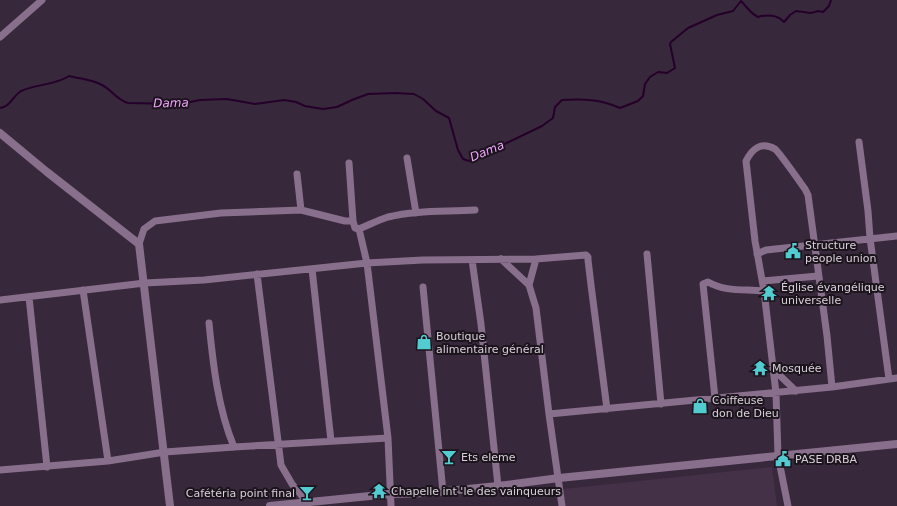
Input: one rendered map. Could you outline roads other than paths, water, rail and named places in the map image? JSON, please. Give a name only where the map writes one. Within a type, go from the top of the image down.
[{"type":"street","points":[[0,37],[42,0]]},
{"type":"street","points":[[0,133],[47,172],[140,244]]},
{"type":"street","points":[[859,142],[889,379]]},
{"type":"street","points":[[788,506],[778,456],[776,393],[764,291],[755,241],[746,161],[750,152],[756,147],[763,146],[776,150],[808,195],[827,336],[832,387]]},
{"type":"street","points":[[407,158],[416,213]]},
{"type":"street","points":[[350,163],[353,221],[355,228],[359,229],[367,264],[388,438],[391,506]]},
{"type":"street","points":[[297,174],[301,210]]},
{"type":"street","points":[[170,506],[140,244],[144,229],[155,221],[221,213],[301,210],[345,221],[353,221]]},
{"type":"street","points":[[359,229],[372,222],[389,217],[416,213],[475,210]]},
{"type":"street","points":[[758,254],[766,250],[897,236]]},
{"type":"street","points":[[647,254],[661,404]]},
{"type":"street","points":[[0,300],[145,283],[204,280],[367,264],[423,260],[536,259],[586,255],[588,257],[607,409]]},
{"type":"street","points":[[501,259],[529,285],[536,308],[562,506]]},
{"type":"street","points":[[529,285],[536,259]]},
{"type":"street","points":[[472,260],[481,324],[498,486]]},
{"type":"street","points":[[312,269],[331,441]]},
{"type":"street","points":[[256,274],[281,465],[292,484],[307,502]]},
{"type":"street","points":[[762,282],[818,276]]},
{"type":"street","points":[[715,398],[703,284],[708,282],[716,287],[728,290],[764,291]]},
{"type":"street","points":[[423,287],[443,492]]},
{"type":"street","points":[[83,290],[108,461]]},
{"type":"street","points":[[29,297],[47,467]]},
{"type":"street","points":[[209,323],[212,355],[224,420],[234,447]]},
{"type":"street","points":[[773,369],[796,391]]},
{"type":"street","points":[[549,414],[796,391],[897,378]]},
{"type":"street","points":[[0,470],[108,461],[165,452],[388,438]]},
{"type":"street","points":[[270,506],[390,494],[443,492],[559,478],[897,444]]},
{"type":"waterway","name":"Dama","points":[[0,108],[9,104],[21,91],[58,81],[69,76],[98,83],[128,103],[181,104],[200,100],[227,99],[255,104],[284,100],[323,109],[337,107],[368,94],[414,94],[423,99],[436,111],[449,118],[458,150],[463,159],[469,161],[542,126],[553,118],[555,107],[562,100],[592,100],[620,108],[638,101],[643,96],[645,84],[650,77],[658,72],[667,73],[675,68],[670,44],[671,42],[688,28],[717,15],[733,11],[741,1],[758,17],[772,16],[779,18],[784,22],[796,11],[811,13],[818,11],[823,12],[829,6],[831,0]]},
{"type":"place","name":"Structure people union","points":[[793,251]]},
{"type":"place","name":"Église évangélique universelle","points":[[769,293]]},
{"type":"place","name":"Boutique alimentaire général","points":[[424,342]]},
{"type":"place","name":"Mosquée","points":[[760,368]]},
{"type":"place","name":"Coiffeuse don de Dieu","points":[[700,406]]},
{"type":"place","name":"Ets eleme","points":[[449,457]]},
{"type":"place","name":"PASE DRBA","points":[[783,459]]},
{"type":"place","name":"Chapelle int 'le des vainqueurs","points":[[379,491]]},
{"type":"place","name":"Cafétéria point final","points":[[307,493]]}]
